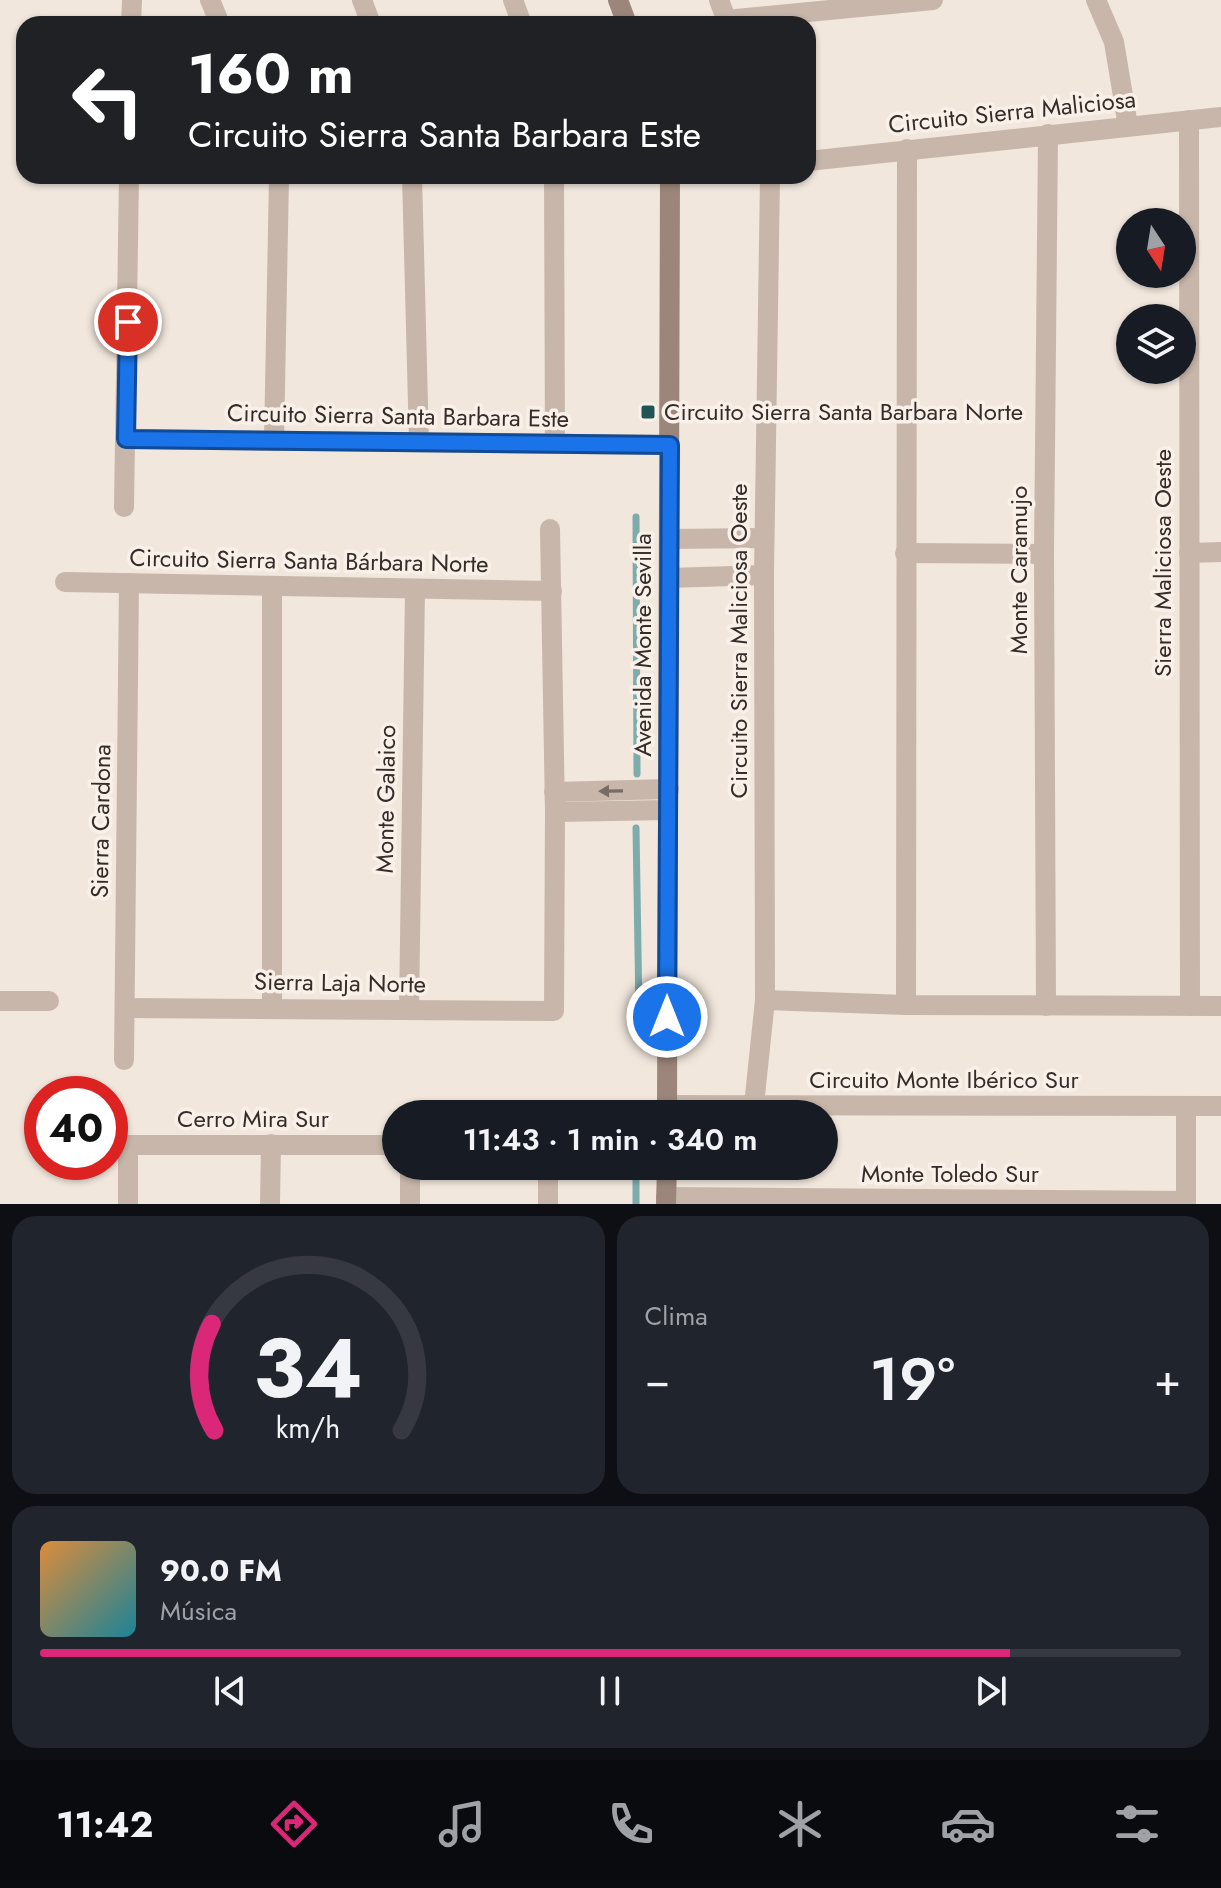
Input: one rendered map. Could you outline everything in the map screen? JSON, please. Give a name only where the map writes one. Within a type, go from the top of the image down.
[{"type":"street","points":[[725,15],[933,0]]},
{"type":"street","points":[[1096,0],[1114,42],[1128,126]]},
{"type":"street","name":"Circuito Sierra Maliciosa","points":[[816,160],[1221,117]]},
{"type":"street","name":"Sierra Maliciosa Oeste","points":[[1189,120],[1190,1006]]},
{"type":"street","name":"Monte Caramujo","points":[[1046,1006],[1044,554],[1048,134]]},
{"type":"street","points":[[906,1005],[907,149]]},
{"type":"street","points":[[124,507],[129,184]]},
{"type":"street","points":[[274,441],[279,184]]},
{"type":"street","points":[[412,184],[419,442]]},
{"type":"street","points":[[554,184],[555,444]]},
{"type":"street","name":"Avenida Monte Sevilla","points":[[667,1100],[670,184]]},
{"type":"street","name":"Circuito Sierra Maliciosa Oeste","points":[[755,1100],[765,1000],[764,538],[770,184]]},
{"type":"street","name":"Circuito Sierra Santa Barbara Este","points":[[126,439],[670,445]]},
{"type":"street","points":[[550,529],[555,802],[668,799]]},
{"type":"street","points":[[669,539],[764,538]]},
{"type":"street","points":[[1189,553],[1221,552]]},
{"type":"street","points":[[905,553],[1044,554]]},
{"type":"street","points":[[669,578],[764,575]]},
{"type":"street","name":"Circuito Sierra Santa Bárbara Norte","points":[[65,582],[552,591]]},
{"type":"street","name":"Sierra Cardona","points":[[124,1060],[129,583]]},
{"type":"street","points":[[272,586],[272,1009]]},
{"type":"street","name":"Monte Galaico","points":[[409,1010],[415,589]]},
{"type":"street","name":"Sierra Laja Norte","points":[[125,1008],[554,1011],[555,802]]},
{"type":"street","points":[[765,1000],[906,1005],[1221,1006]]},
{"type":"street","points":[[0,1001],[49,1001]]},
{"type":"street","name":"Circuito Monte Ibérico Sur","points":[[838,1105],[1221,1106]]},
{"type":"street","points":[[1186,1106],[1186,1202]]},
{"type":"street","points":[[270,1204],[271,1144]]},
{"type":"street","name":"Cerro Mira Sur","points":[[128,1146],[382,1145]]},
{"type":"street","points":[[124,1180],[128,1204]]},
{"type":"street","points":[[410,1180],[410,1204]]},
{"type":"street","points":[[548,1180],[548,1204]]},
{"type":"street","points":[[666,1201],[667,1180]]},
{"type":"street","name":"Monte Toledo Sur","points":[[666,1201],[1186,1202]]},
{"type":"waterway","points":[[636,517],[637,774]]},
{"type":"waterway","points":[[636,828],[639,1011]]},
{"type":"waterway","points":[[636,1180],[636,1204]]},
{"type":"place","name":"Circuito Sierra Santa Barbara Norte","points":[[648,412]]},
{"type":"route","points":[[128,322],[126,439],[670,445],[667,1017]]}]
